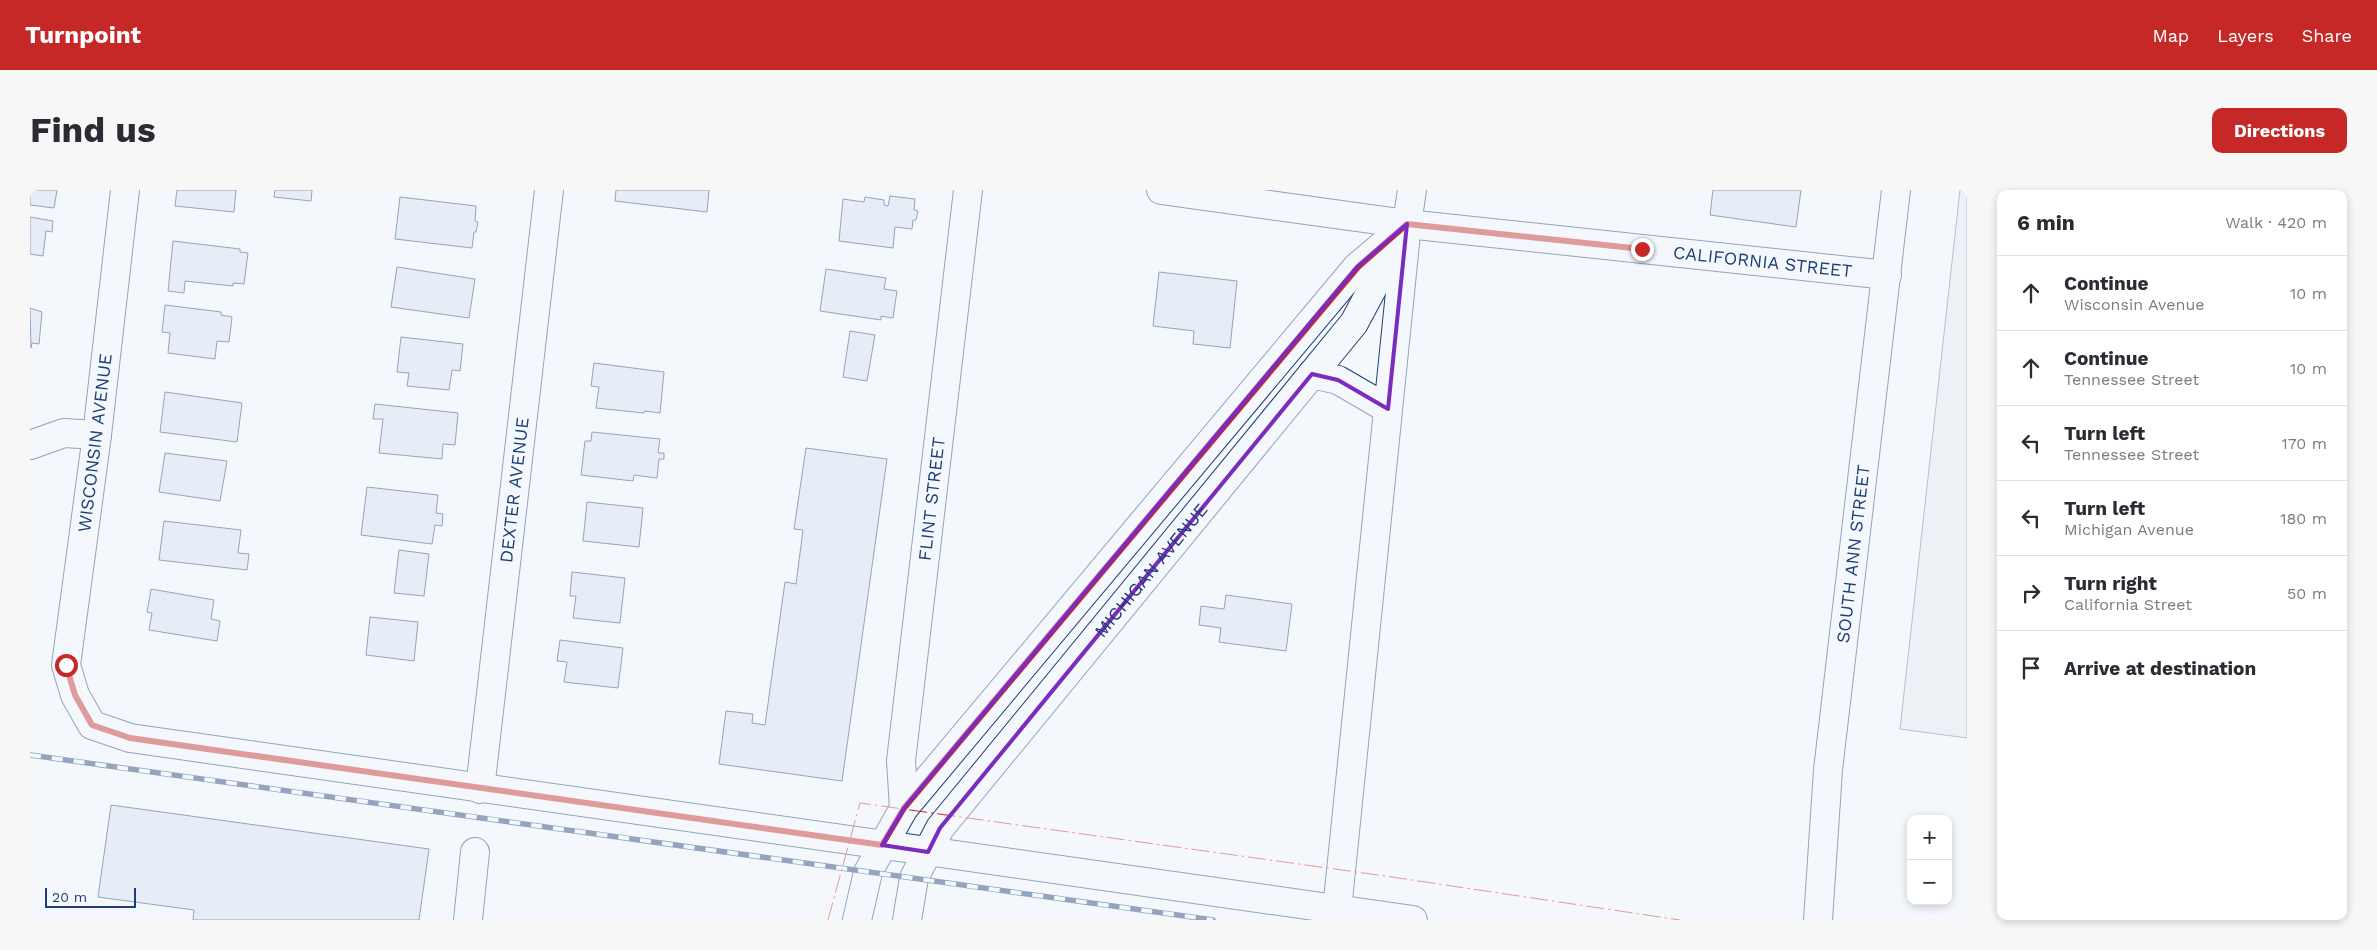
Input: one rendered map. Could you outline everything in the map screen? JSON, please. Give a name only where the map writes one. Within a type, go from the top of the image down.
[{"type":"street","name":"WISCONSIN AVENUE","points":[[125,190],[97,435],[66,665],[75,695],[92,725],[130,738],[1413,920]]},
{"type":"street","name":"DEXTER AVENUE","points":[[480,789],[549,190]]},
{"type":"street","name":"FLINT STREET","points":[[904,808],[901,761],[968,190]]},
{"type":"street","name":"CALIFORNIA STREET","points":[[1161,190],[1407,224],[1887,276]]},
{"type":"street","name":"MICHIGAN AVENUE","points":[[907,920],[914,878],[940,828],[1354,323],[1407,224],[1412,190]]},
{"type":"street","name":"SOUTH ANN STREET","points":[[1818,920],[1828,770],[1896,190]]},
{"type":"street","points":[[1337,910],[1407,224]]},
{"type":"street","name":"MICHIGAN AVENUE","points":[[857,920],[868,872],[904,808],[1358,267],[1407,224]]},
{"type":"street","points":[[1312,374],[1338,380],[1388,409]]},
{"type":"street","points":[[30,444],[64,433],[97,435]]},
{"type":"street","points":[[468,920],[474,852]]},
{"type":"highlighted area","points":[[1407,224],[1388,409],[1338,380],[1312,374],[940,828],[928,852],[882,845],[904,808],[1357,267]]},
{"type":"shaded area","points":[[1960,190],[1967,190],[1967,738],[1900,729]]},
{"type":"building","points":[[30,190],[57,190],[54,208],[30,205]]},
{"type":"building","points":[[177,190],[236,190],[234,212],[175,206]]},
{"type":"building","points":[[275,190],[312,190],[311,201],[274,197]]},
{"type":"building","points":[[616,190],[709,190],[707,212],[615,201]]},
{"type":"building","points":[[1713,190],[1801,190],[1796,227],[1710,215]]},
{"type":"building","points":[[890,196],[915,199],[914,210],[918,211],[916,220],[913,220],[912,229],[895,227],[893,248],[839,241],[843,199],[864,202],[865,197],[884,200],[884,205],[888,206]]},
{"type":"building","points":[[400,197],[476,206],[475,221],[478,222],[476,232],[474,232],[472,248],[395,239]]},
{"type":"building","points":[[30,217],[53,221],[52,232],[46,231],[43,256],[30,254]]},
{"type":"building","points":[[173,241],[240,249],[240,252],[248,253],[244,284],[233,283],[233,286],[185,281],[184,293],[168,291]]},
{"type":"building","points":[[397,267],[475,279],[469,318],[391,307]]},
{"type":"building","points":[[826,269],[886,278],[884,289],[897,291],[893,318],[881,316],[881,320],[820,311]]},
{"type":"building","points":[[1159,272],[1237,281],[1230,348],[1193,344],[1194,331],[1153,326]]},
{"type":"building","points":[[165,305],[221,312],[221,315],[232,317],[229,342],[217,341],[215,359],[168,353],[170,333],[162,332]]},
{"type":"building","points":[[30,308],[42,312],[39,344],[32,343],[31,348]]},
{"type":"building","points":[[850,331],[875,335],[867,381],[843,377]]},
{"type":"building","points":[[401,337],[463,344],[460,371],[452,370],[449,390],[407,386],[409,373],[397,372]]},
{"type":"building","points":[[594,363],[664,372],[660,413],[596,408],[599,387],[591,386]]},
{"type":"building","points":[[165,392],[242,403],[237,442],[160,432]]},
{"type":"building","points":[[375,404],[458,413],[455,445],[443,444],[442,459],[379,453],[383,419],[373,419]]},
{"type":"building","points":[[592,432],[660,439],[658,453],[664,453],[664,459],[659,459],[657,478],[634,475],[633,481],[581,475],[585,441],[591,441]]},
{"type":"building","points":[[806,448],[887,459],[842,781],[719,764],[726,711],[753,714],[752,723],[765,725],[785,582],[796,584],[803,530],[794,529]]},
{"type":"building","points":[[165,453],[227,461],[220,501],[159,492]]},
{"type":"building","points":[[367,487],[438,495],[436,513],[443,514],[442,526],[435,525],[432,544],[361,535]]},
{"type":"building","points":[[587,502],[643,508],[639,547],[583,541]]},
{"type":"building","points":[[164,521],[241,530],[238,553],[249,554],[247,570],[159,560]]},
{"type":"building","points":[[399,550],[429,554],[424,596],[394,593]]},
{"type":"building","points":[[572,572],[625,578],[620,623],[573,618],[576,596],[570,596]]},
{"type":"building","points":[[151,589],[214,600],[211,619],[220,621],[217,641],[149,630],[152,613],[147,612]]},
{"type":"building","points":[[1226,595],[1292,604],[1286,651],[1219,642],[1221,628],[1199,625],[1201,606],[1224,609]]},
{"type":"building","points":[[370,617],[418,622],[414,661],[366,655]]},
{"type":"building","points":[[560,640],[623,648],[618,688],[564,682],[567,662],[557,661]]},
{"type":"building","points":[[111,805],[429,849],[419,920],[193,920],[194,910],[98,897]]},
{"type":"railway","points":[[30,755],[1213,920]]},
{"type":"power","points":[[828,920],[860,803],[1385,876],[1680,920]]},
{"type":"route","points":[[66,665],[75,695],[92,725],[130,738],[882,845],[904,808],[1358,267],[1407,224],[1642,249]]}]
